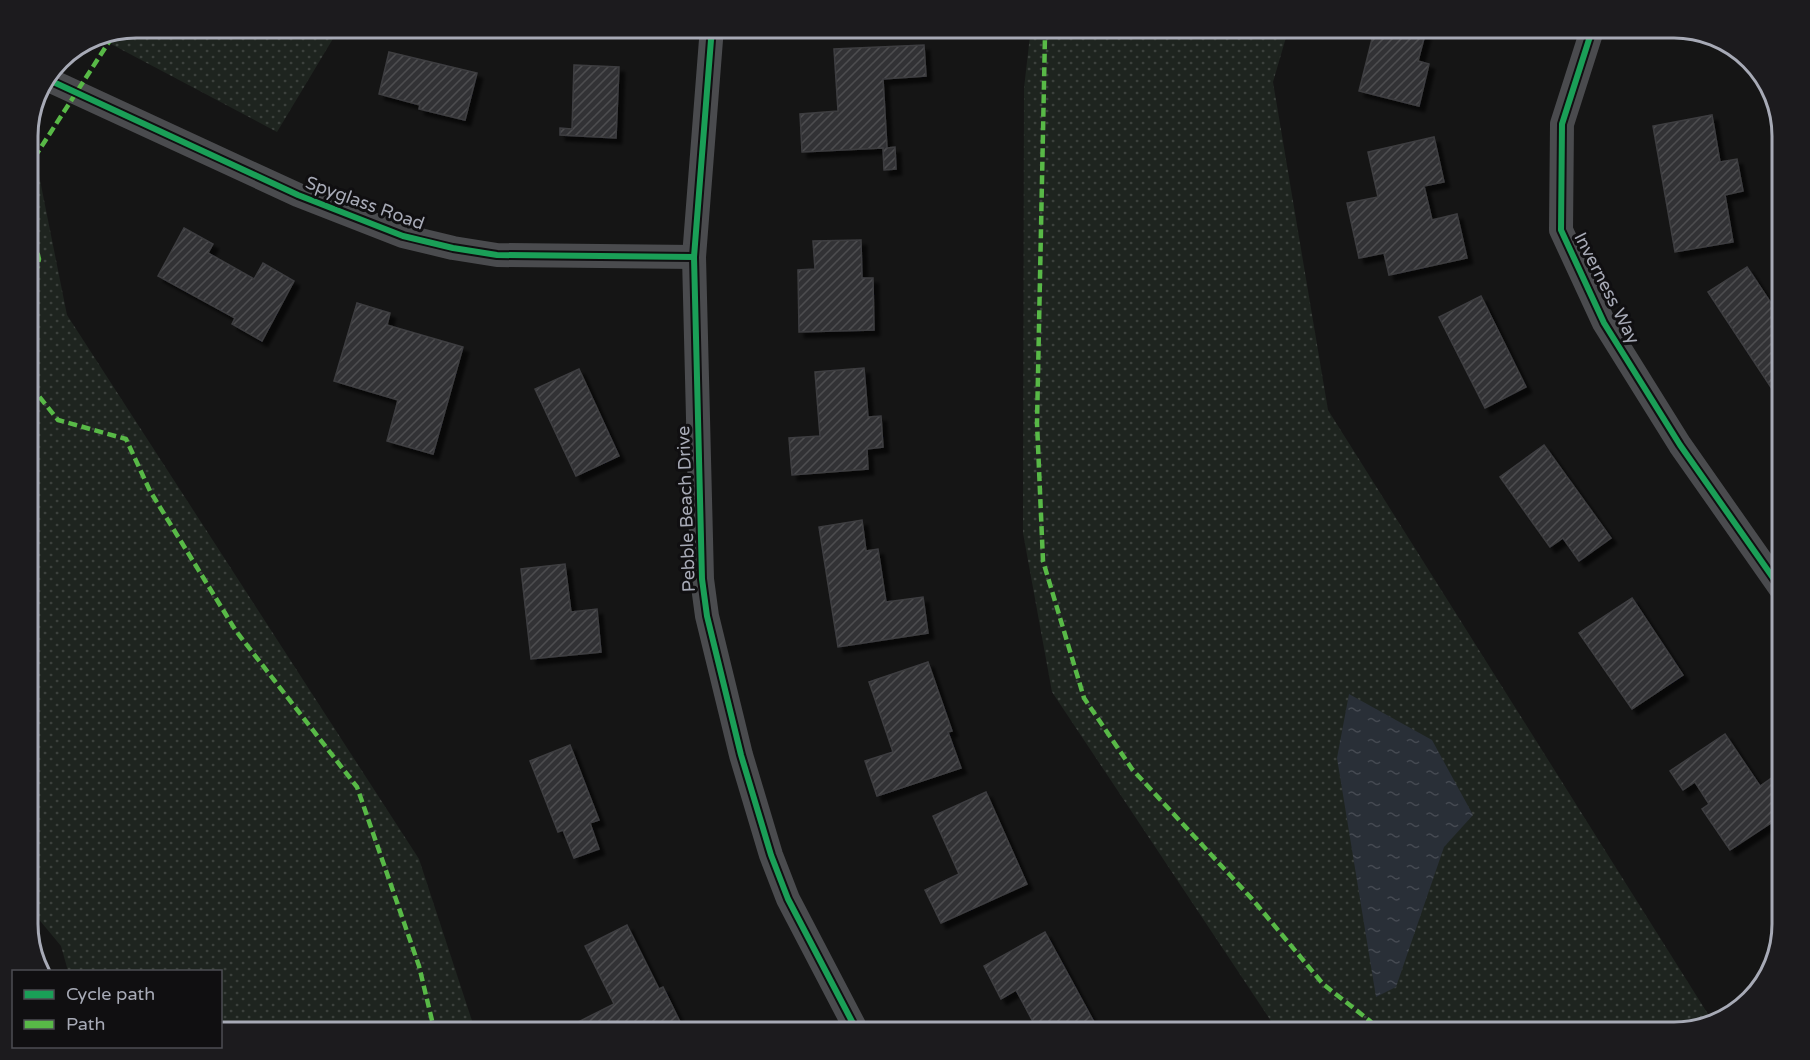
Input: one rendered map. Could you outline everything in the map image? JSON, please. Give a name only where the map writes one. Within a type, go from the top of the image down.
[{"type":"street","name":"Pebble Beach Drive","points":[[711,38],[694,257],[702,579],[706,616],[741,755],[771,855],[788,899],[852,1022]]},
{"type":"street","name":"Inverness Way","points":[[1589,38],[1562,124],[1561,230],[1604,323],[1680,445],[1772,576]]},
{"type":"street","name":"Spyglass Road","points":[[54,82],[298,195],[403,236],[453,248],[497,255],[694,257]]},
{"type":"shaded area","points":[[136,38],[333,38],[277,132],[107,42]]},
{"type":"shaded area","points":[[1030,38],[1286,38],[1273,82],[1328,410],[1709,1016],[1687,1022],[1272,1022],[1052,692],[1023,533],[1024,88]]},
{"type":"shaded area","points":[[38,170],[67,315],[419,859],[472,1022],[222,1022],[222,970],[68,970],[61,946],[38,918]]},
{"type":"water","points":[[1349,694],[1432,740],[1473,815],[1444,847],[1396,987],[1376,997],[1337,758]]},
{"type":"building","points":[[1372,38],[1424,38],[1418,61],[1429,64],[1419,106],[1359,91]]},
{"type":"building","points":[[924,45],[926,76],[883,79],[887,148],[895,147],[896,169],[884,170],[883,148],[802,152],[800,114],[838,111],[834,49]]},
{"type":"building","points":[[389,52],[477,73],[465,120],[419,109],[420,105],[379,94]]},
{"type":"building","points":[[574,65],[619,67],[616,138],[560,135],[560,128],[572,129]]},
{"type":"building","points":[[1712,115],[1720,162],[1737,159],[1743,191],[1725,195],[1733,242],[1675,252],[1653,126]]},
{"type":"building","points":[[1434,137],[1444,182],[1424,186],[1432,220],[1457,214],[1467,258],[1389,275],[1384,253],[1359,258],[1347,203],[1378,197],[1368,152]]},
{"type":"building","points":[[184,228],[213,244],[208,253],[254,279],[263,263],[294,281],[262,341],[232,324],[235,318],[158,276]]},
{"type":"building","points":[[861,240],[862,278],[873,278],[874,330],[799,332],[798,270],[815,269],[813,241]]},
{"type":"building","points":[[1747,267],[1772,304],[1772,389],[1708,292]]},
{"type":"building","points":[[1481,296],[1526,387],[1485,408],[1439,317]]},
{"type":"building","points":[[357,303],[390,313],[387,325],[463,347],[433,454],[387,441],[398,400],[334,381]]},
{"type":"building","points":[[864,368],[868,417],[881,416],[883,447],[867,449],[868,469],[792,475],[789,438],[820,436],[815,372]]},
{"type":"building","points":[[579,369],[619,456],[576,476],[535,389]]},
{"type":"building","points":[[1544,445],[1611,538],[1579,561],[1563,538],[1550,547],[1500,477]]},
{"type":"building","points":[[862,520],[866,551],[878,549],[886,602],[923,597],[928,633],[838,647],[819,527]]},
{"type":"building","points":[[565,564],[571,612],[597,609],[601,652],[531,659],[521,569]]},
{"type":"building","points":[[1632,598],[1683,675],[1632,709],[1579,633]]},
{"type":"building","points":[[928,662],[952,731],[948,732],[961,768],[877,796],[865,761],[893,752],[869,682]]},
{"type":"building","points":[[1725,734],[1760,786],[1772,778],[1772,822],[1730,850],[1702,809],[1709,804],[1695,782],[1683,790],[1670,771]]},
{"type":"building","points":[[570,745],[599,820],[590,823],[599,849],[574,858],[563,830],[558,832],[530,761]]},
{"type":"building","points":[[986,792],[1027,884],[941,923],[925,890],[959,874],[933,816]]},
{"type":"building","points":[[627,925],[659,989],[663,987],[680,1022],[578,1022],[614,1004],[585,946]]},
{"type":"building","points":[[1045,932],[1094,1022],[1033,1022],[1016,990],[1001,999],[984,966]]},
{"type":"marked path","points":[[1045,38],[1037,423],[1043,561],[1084,698],[1132,769],[1253,900],[1323,984],[1371,1022]]},
{"type":"marked path","points":[[38,152],[109,41]]},
{"type":"marked path","points":[[38,255],[38,263]]},
{"type":"marked path","points":[[38,395],[58,420],[126,439],[150,491],[236,631],[357,787],[419,966],[432,1022]]},
{"type":"cycle path","points":[[711,38],[694,257],[702,579],[707,616],[741,755],[771,855],[788,899],[852,1022]]},
{"type":"cycle path","points":[[1589,38],[1562,124],[1561,230],[1604,323],[1680,445],[1772,576]]},
{"type":"cycle path","points":[[54,82],[298,195],[403,236],[453,248],[497,255],[694,257]]}]
